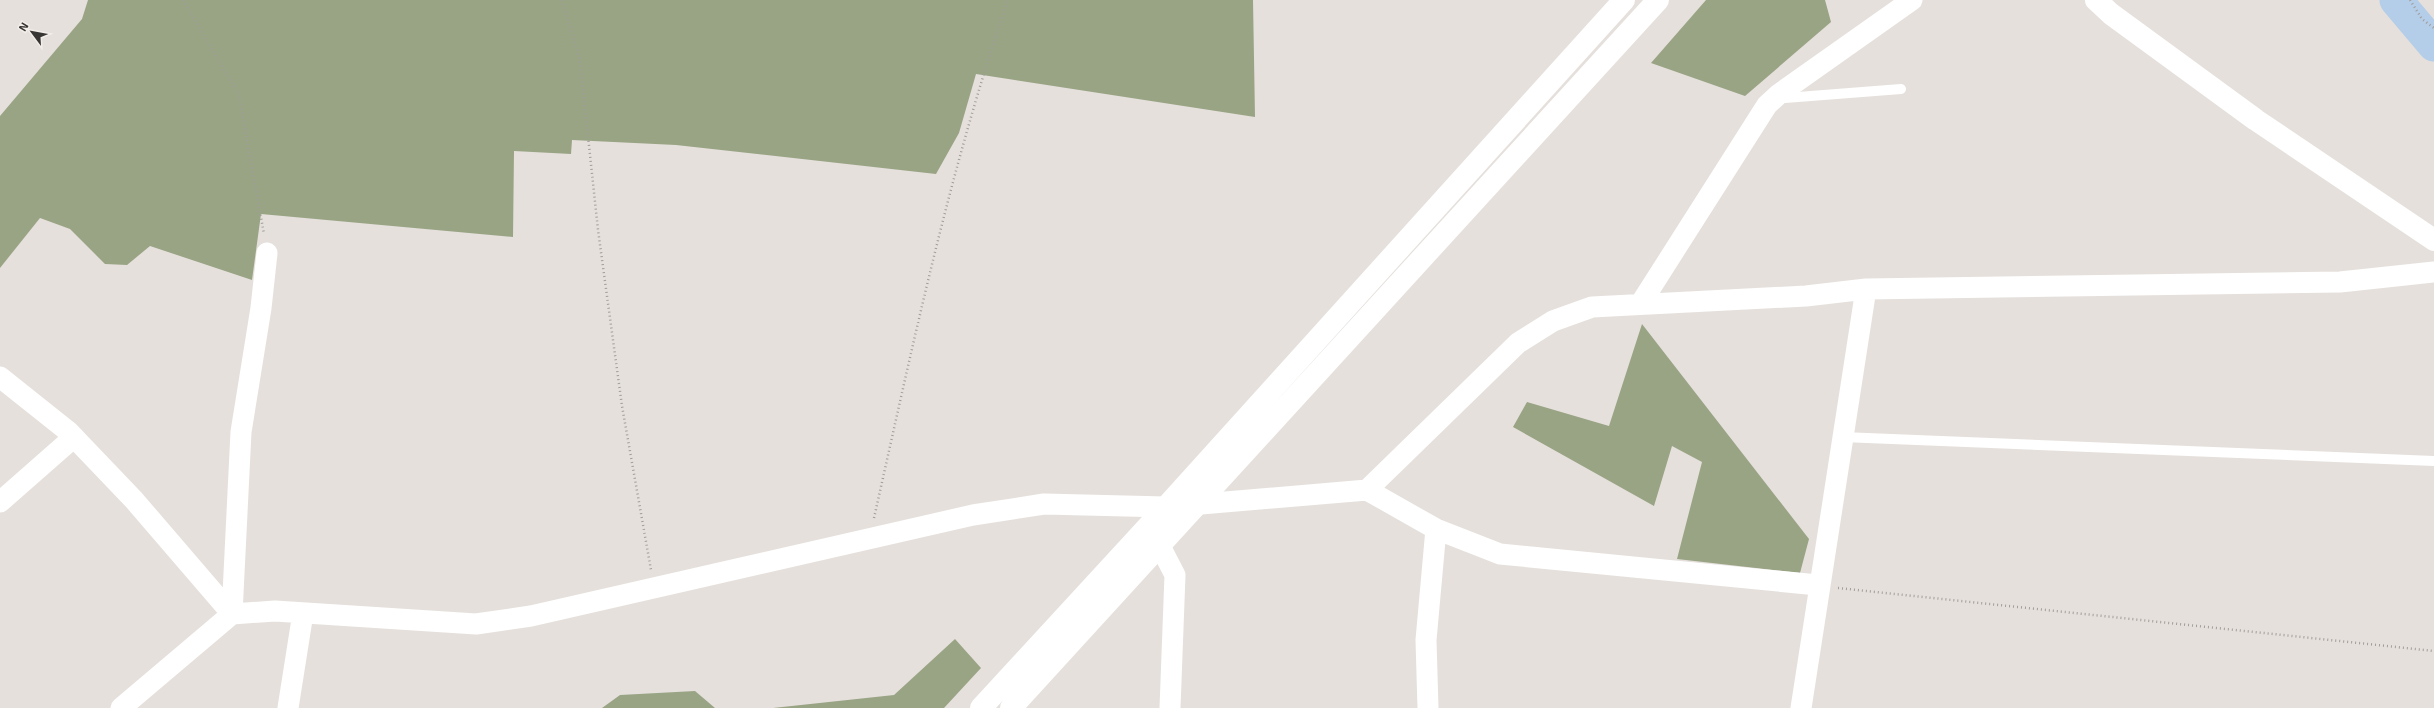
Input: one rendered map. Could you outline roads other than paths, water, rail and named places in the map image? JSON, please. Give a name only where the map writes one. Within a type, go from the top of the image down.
[{"type":"street","points":[[981,708],[1166,507],[1624,0]]},
{"type":"street","points":[[1011,708],[1658,0]]},
{"type":"street","points":[[1641,303],[1767,105],[1779,94],[1912,0]]},
{"type":"street","points":[[2096,0],[2111,14],[2256,120],[2434,240]]},
{"type":"street","points":[[232,614],[241,432],[261,308],[267,253]]},
{"type":"street","points":[[1366,490],[1518,342],[1553,322],[1592,307],[1641,303],[1806,296],[1866,289],[2340,282],[2434,272]]},
{"type":"street","points":[[1801,708],[1818,586],[1866,289]]},
{"type":"street","points":[[0,377],[74,438],[134,500],[232,614]]},
{"type":"street","points":[[0,502],[74,438]]},
{"type":"street","points":[[121,708],[232,614],[275,611],[476,624],[531,616],[869,540],[973,515],[1044,504],[1166,507],[1366,490],[1436,529],[1500,554],[1818,586]]},
{"type":"street","points":[[1428,708],[1426,640],[1436,529]]},
{"type":"street","points":[[1160,546],[1176,575],[1170,708]]},
{"type":"street","points":[[288,708],[302,613]]},
{"type":"lane","points":[[1779,94],[1785,98],[1901,89]]},
{"type":"lane","points":[[1842,437],[2434,461]]},
{"type":"waterway","points":[[2396,0],[2434,45]]}]
